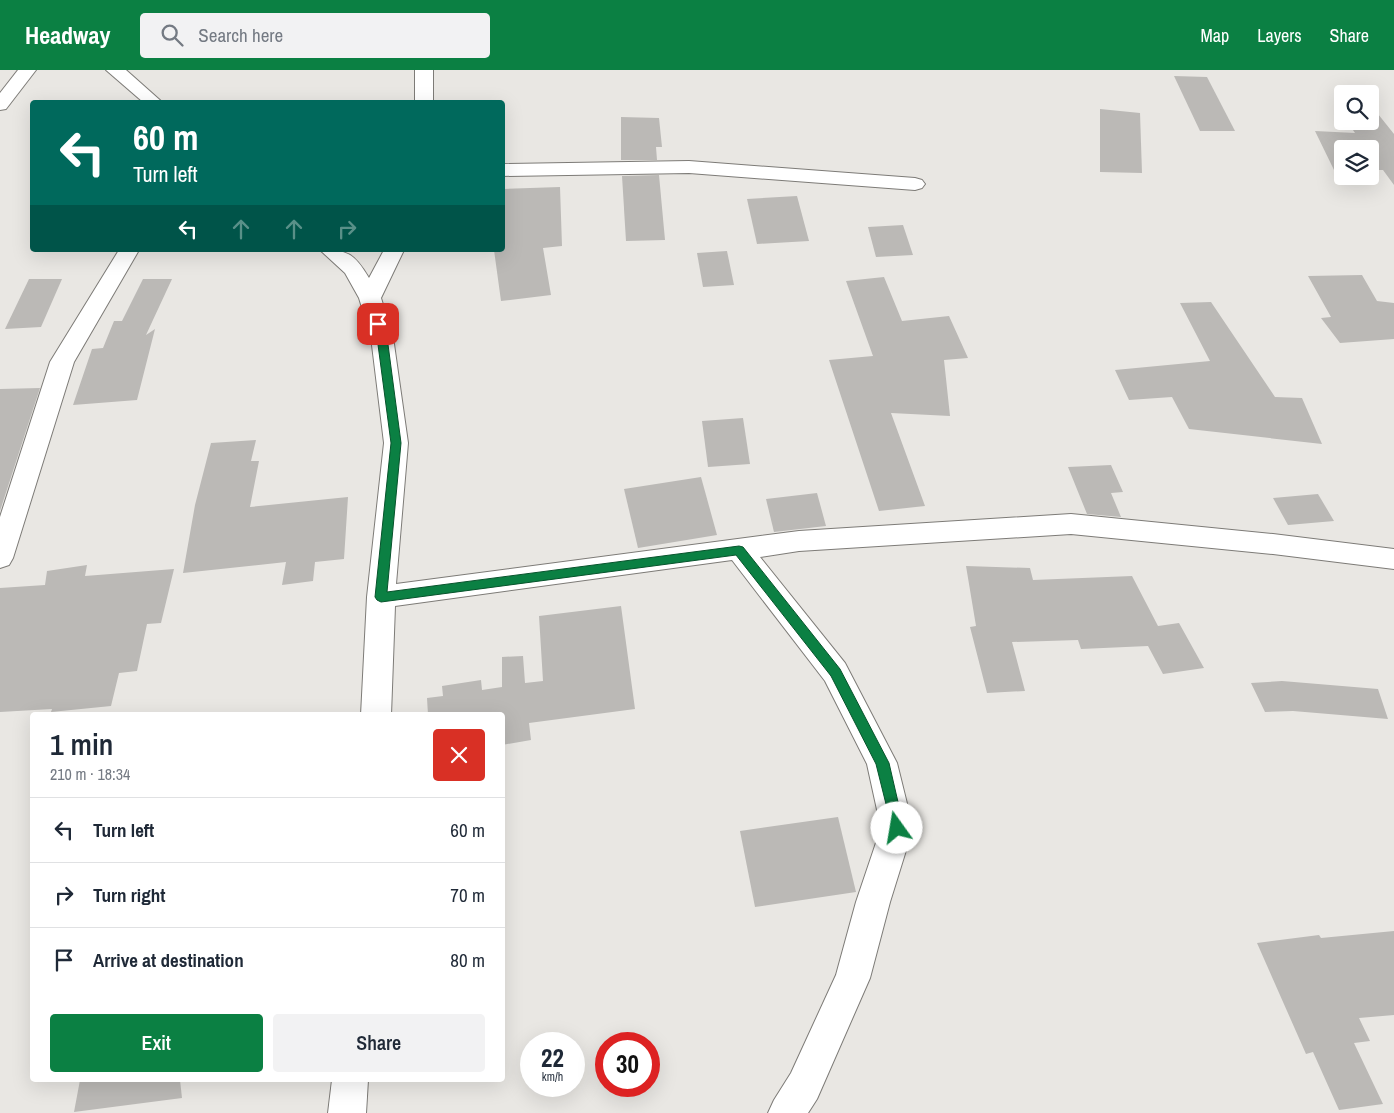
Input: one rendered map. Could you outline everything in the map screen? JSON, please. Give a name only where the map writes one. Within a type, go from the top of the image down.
[{"type":"street","points":[[0,105],[27,70]]},
{"type":"street","points":[[114,70],[151,100]]},
{"type":"street","points":[[424,70],[424,100]]},
{"type":"street","points":[[505,170],[689,167],[915,184]]},
{"type":"street","points":[[0,558],[62,362],[129,252]]},
{"type":"street","points":[[332,252],[353,269],[370,298],[382,337],[396,443],[381,597],[376,712]]},
{"type":"street","points":[[370,298],[393,252]]},
{"type":"street","points":[[381,597],[799,541],[1071,524],[1273,544],[1394,559]]},
{"type":"street","points":[[739,550],[835,672],[882,763],[897,828],[873,902],[853,978],[804,1086],[787,1113]]},
{"type":"street","points":[[347,1113],[350,1082]]},
{"type":"building","points":[[1174,76],[1207,77],[1235,131],[1200,131]]},
{"type":"building","points":[[1100,109],[1140,113],[1142,173],[1100,172]]},
{"type":"building","points":[[1379,115],[1394,134],[1394,185],[1383,170],[1379,170],[1379,140],[1334,140],[1334,170],[1315,131],[1355,133],[1353,130],[1379,130]]},
{"type":"building","points":[[621,117],[659,118],[662,147],[656,147],[657,160],[621,160]]},
{"type":"building","points":[[659,175],[665,240],[626,241],[622,176]]},
{"type":"building","points":[[560,187],[562,246],[543,248],[551,295],[501,301],[494,252],[505,252],[505,189]]},
{"type":"building","points":[[797,196],[809,241],[757,244],[747,199]]},
{"type":"building","points":[[903,225],[913,255],[876,257],[868,227]]},
{"type":"building","points":[[727,251],[734,285],[703,287],[697,253]]},
{"type":"building","points":[[1362,275],[1377,301],[1394,303],[1394,339],[1340,343],[1321,318],[1331,317],[1308,276]]},
{"type":"building","points":[[884,277],[902,321],[949,316],[968,358],[944,360],[950,416],[891,413],[925,506],[879,511],[829,360],[873,356],[846,281]]},
{"type":"building","points":[[29,279],[62,279],[41,327],[5,329]]},
{"type":"building","points":[[143,279],[172,279],[146,335],[155,329],[137,400],[73,405],[92,349],[103,348],[114,321],[122,321]]},
{"type":"building","points":[[1211,302],[1275,397],[1302,398],[1322,444],[1189,429],[1172,397],[1129,400],[1115,370],[1210,361],[1180,303]]},
{"type":"building","points":[[40,388],[0,511],[0,389]]},
{"type":"building","points":[[743,418],[750,464],[708,467],[702,421]]},
{"type":"building","points":[[256,440],[251,461],[259,461],[250,507],[348,497],[344,559],[315,562],[313,581],[282,585],[286,562],[183,573],[195,505],[211,443]]},
{"type":"building","points":[[1111,465],[1123,492],[1111,493],[1121,517],[1087,514],[1068,467]]},
{"type":"building","points":[[701,477],[717,535],[638,548],[624,489]]},
{"type":"building","points":[[817,493],[826,526],[774,532],[766,499]]},
{"type":"building","points":[[1318,494],[1334,521],[1288,525],[1273,498]]},
{"type":"building","points":[[87,565],[85,576],[174,569],[161,623],[147,624],[137,671],[119,673],[111,706],[51,712],[52,709],[0,712],[0,588],[45,585],[47,571]]},
{"type":"building","points":[[966,566],[1030,568],[1033,580],[1132,576],[1158,626],[1179,623],[1204,668],[1163,674],[1148,646],[1081,649],[1078,640],[1012,642],[1025,691],[987,693],[970,627],[976,626]]},
{"type":"building","points":[[621,606],[635,709],[529,723],[531,740],[505,744],[505,712],[428,712],[427,698],[443,696],[442,686],[481,680],[482,690],[502,687],[502,657],[523,656],[525,683],[543,681],[539,616]]},
{"type":"building","points":[[1282,681],[1378,689],[1388,719],[1293,711],[1265,712],[1251,683]]},
{"type":"building","points":[[838,817],[856,892],[755,907],[740,831]]},
{"type":"building","points":[[1394,931],[1394,1015],[1359,1018],[1370,1041],[1354,1043],[1383,1104],[1339,1110],[1313,1052],[1306,1054],[1257,943],[1319,935],[1321,938]]},
{"type":"building","points":[[80,1082],[180,1082],[182,1098],[74,1112]]},
{"type":"route","points":[[378,324],[382,337],[396,443],[381,597],[739,550],[835,672],[882,763],[897,828]]}]
